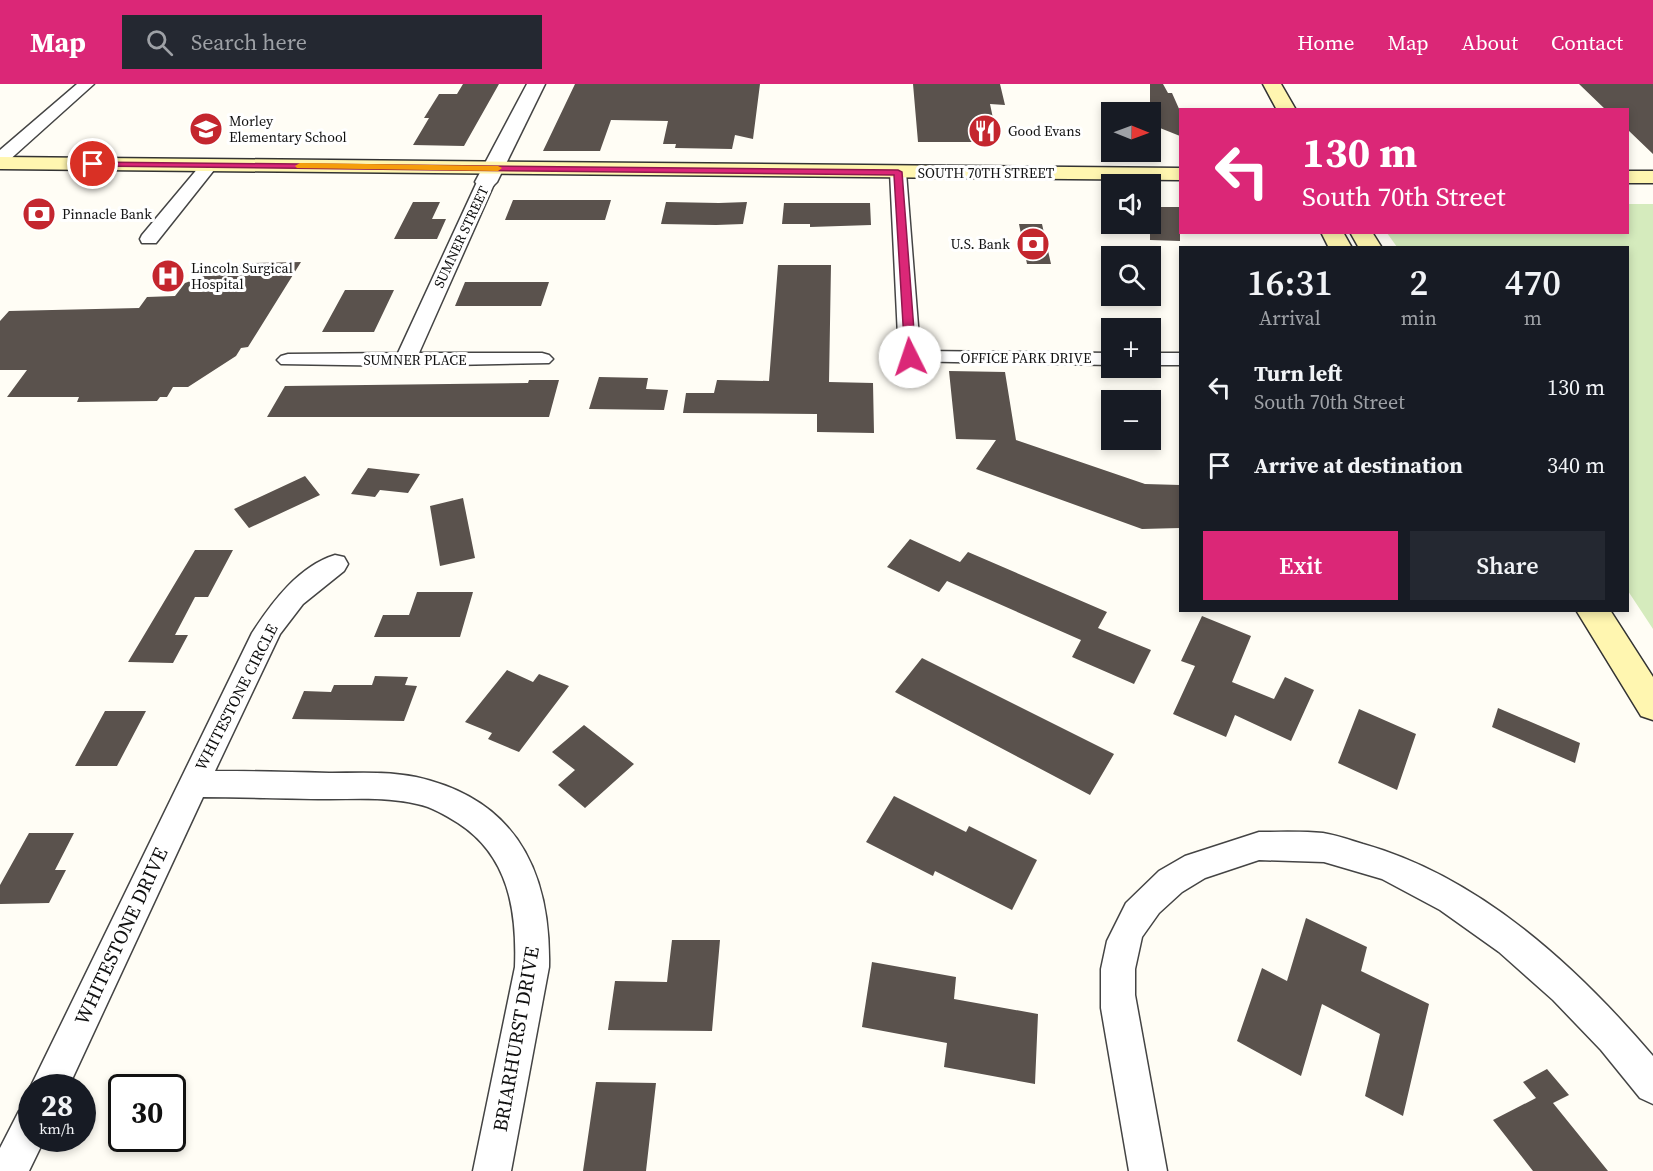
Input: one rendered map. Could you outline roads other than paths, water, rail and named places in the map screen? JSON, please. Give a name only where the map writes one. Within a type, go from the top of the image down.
[{"type":"main road","points":[[1272,84],[1286,108]]},
{"type":"main road","name":"SOUTH 70TH STREET","points":[[0,161],[204,172]]},
{"type":"main road","name":"SOUTH 70TH STREET","points":[[0,176],[204,172],[899,179],[1179,174]]},
{"type":"main road","points":[[1629,177],[1653,177]]},
{"type":"main road","name":"SOUTH 70TH STREET","points":[[899,179],[1101,188]]},
{"type":"main road","points":[[1161,189],[1179,189]]},
{"type":"main road","points":[[1629,192],[1653,192]]},
{"type":"main road","points":[[1593,612],[1653,706]]},
{"type":"street","points":[[0,161],[86,84]]},
{"type":"street","name":"SUMNER STREET","points":[[405,360],[489,175],[536,84]]},
{"type":"street","points":[[149,239],[204,172]]},
{"type":"street","name":"OFFICE PARK DRIVE","points":[[899,179],[910,357],[1101,358]]},
{"type":"street","name":"SUMNER PLACE","points":[[288,360],[542,359]]},
{"type":"street","points":[[1161,359],[1179,359]]},
{"type":"street","name":"WHITESTONE CIRCLE","points":[[193,784],[267,632],[288,601],[303,586],[334,564]]},
{"type":"street","name":"WHITESTONE DRIVE","points":[[56,1074],[193,784]]},
{"type":"street","name":"BRIARHURST DRIVE","points":[[193,784],[392,787],[425,793],[455,805],[482,822],[503,844],[520,871],[531,903],[535,938],[532,968],[492,1171]]},
{"type":"street","points":[[1148,1171],[1116,990],[1120,954],[1131,923],[1153,896],[1178,875],[1208,860],[1249,848],[1309,846],[1369,859],[1409,874],[1453,898],[1517,944],[1573,994],[1628,1053],[1653,1085]]},
{"type":"street","points":[[9,1171],[18,1152]]},
{"type":"place","name":"Morley Elementary School","points":[[206,129]]},
{"type":"place","name":"Good Evans","points":[[985,131]]},
{"type":"place","name":"Pinnacle Bank","points":[[39,214]]},
{"type":"place","name":"U.S. Bank","points":[[1033,244]]},
{"type":"place","name":"Lincoln Surgical Hospital","points":[[168,276]]}]
